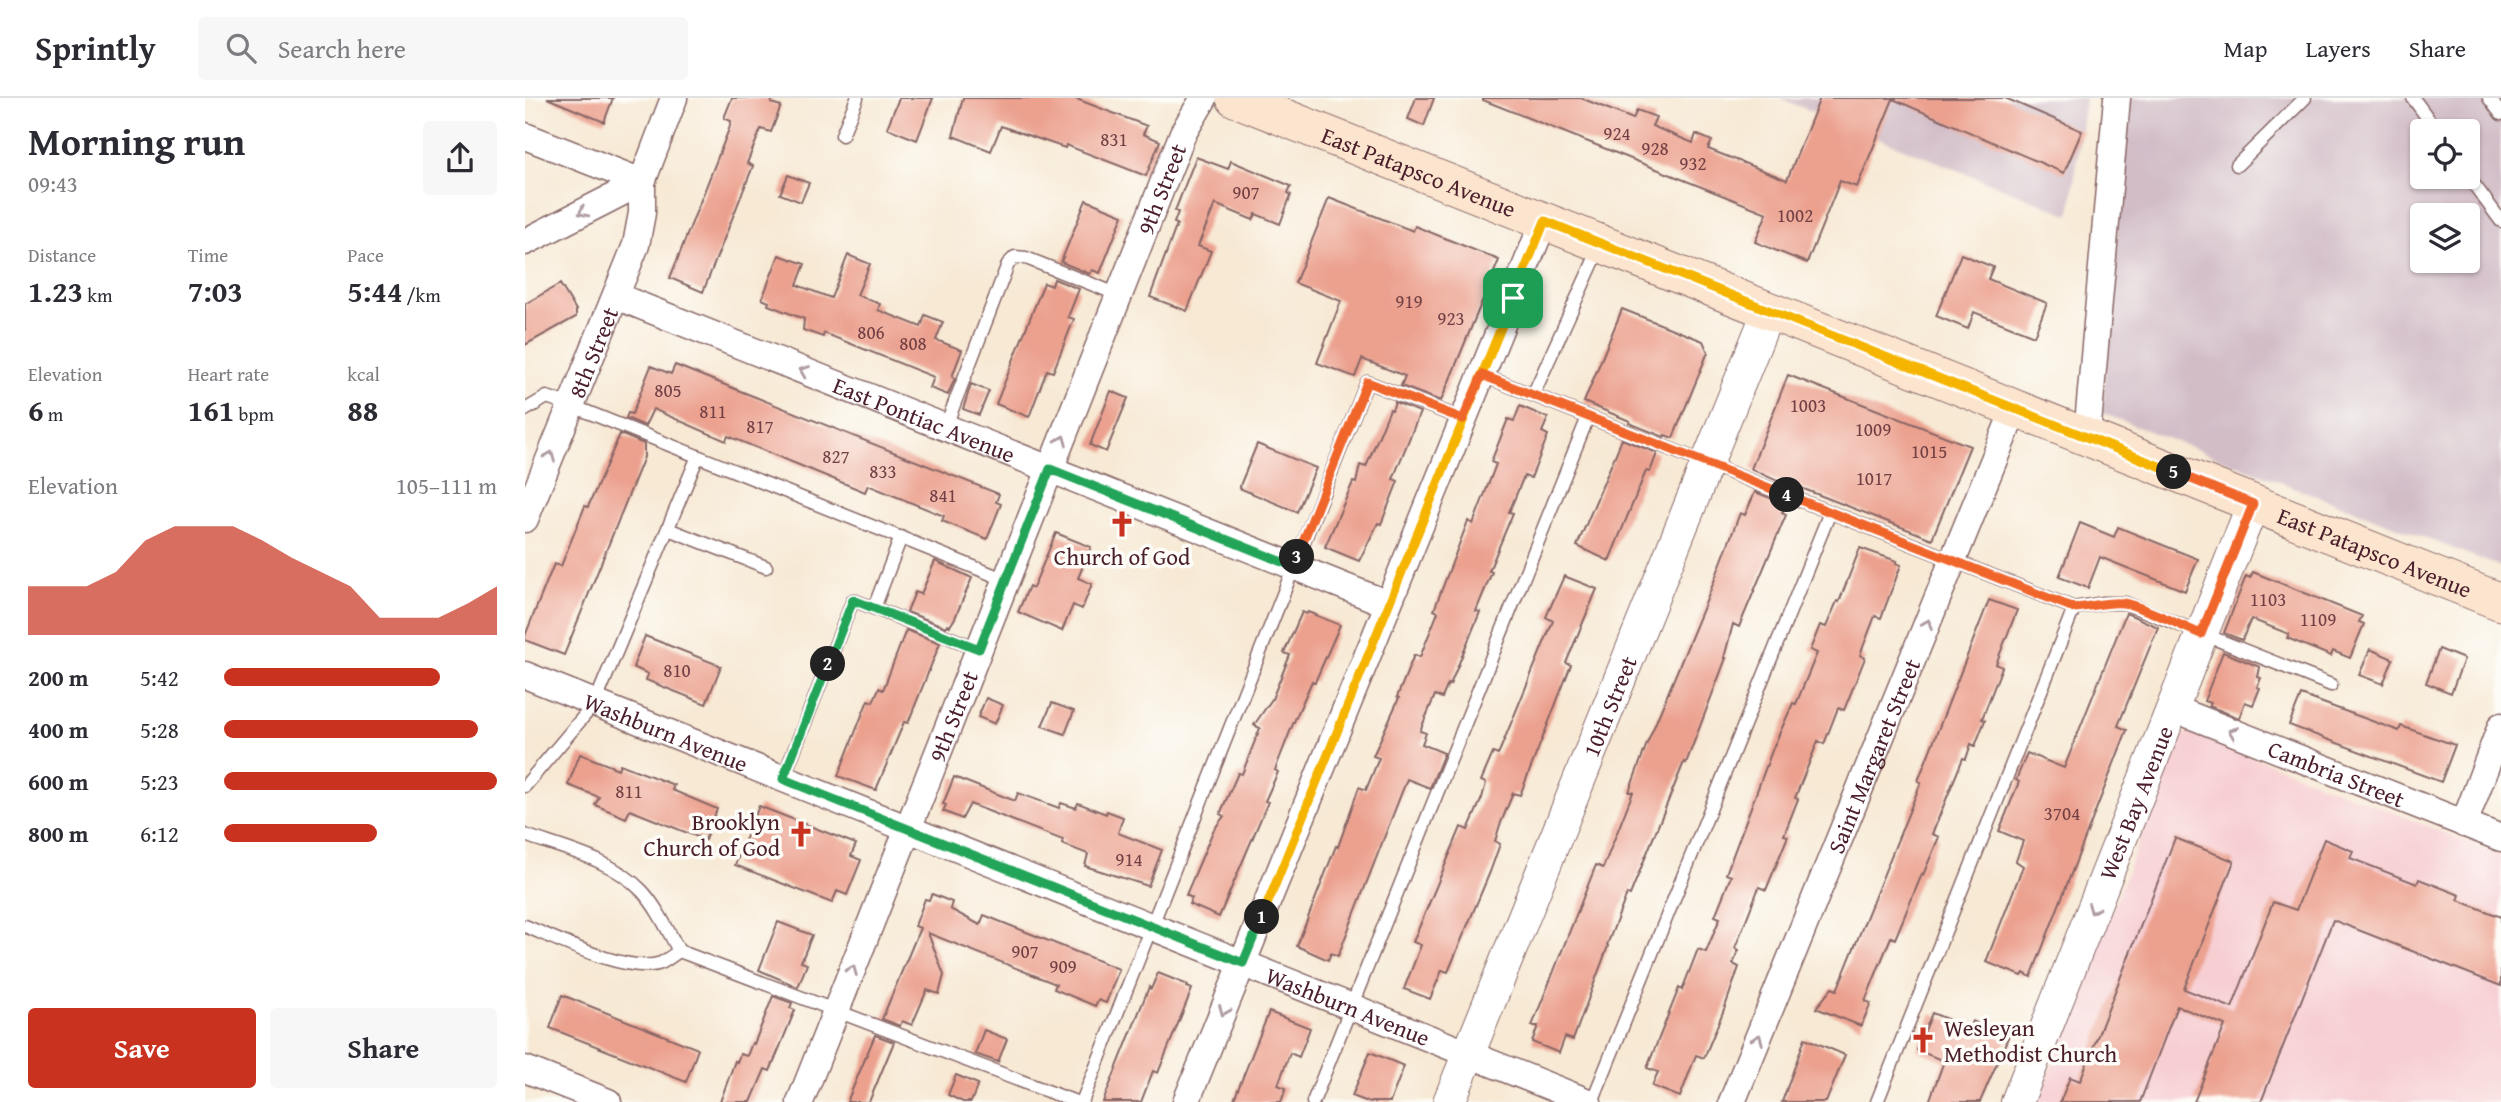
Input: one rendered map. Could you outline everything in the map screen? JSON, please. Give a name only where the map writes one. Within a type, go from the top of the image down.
[{"type":"main road","name":"East Patapsco Avenue","points":[[1235,98],[2501,602]]},
{"type":"street","name":"8th Street","points":[[525,519],[636,245],[642,213],[642,182],[674,98]]},
{"type":"street","name":"9th Street","points":[[800,1102],[1183,133],[1204,98]]},
{"type":"street","points":[[2087,436],[2117,98]]},
{"type":"street","points":[[525,136],[642,182]]},
{"type":"street","points":[[525,242],[642,182]]},
{"type":"street","points":[[1186,1102],[1545,221]]},
{"type":"street","name":"East Pontiac Avenue","points":[[616,296],[1388,604]]},
{"type":"street","name":"10th Street","points":[[1449,1102],[1769,310]]},
{"type":"street","name":"Saint Margaret Street","points":[[1732,1102],[2015,408]]},
{"type":"street","name":"West Bay Avenue","points":[[2017,1102],[2253,504]]},
{"type":"street","name":"Washburn Avenue","points":[[525,675],[1590,1102]]},
{"type":"street","name":"Cambria Street","points":[[2172,708],[2501,838]]},
{"type":"street","points":[[2465,824],[2501,726]]},
{"type":"street","points":[[525,1069],[608,1102]]},
{"type":"lane","points":[[842,135],[857,98]]},
{"type":"lane","points":[[2237,165],[2305,98]]},
{"type":"lane","points":[[2413,98],[2428,119]]},
{"type":"lane","points":[[2489,98],[2501,114]]},
{"type":"lane","points":[[2477,189],[2501,221]]},
{"type":"lane","points":[[1533,395],[1602,244]]},
{"type":"lane","points":[[945,428],[1008,264],[1015,257],[1026,258],[1119,295]]},
{"type":"lane","points":[[1482,375],[2074,608],[2125,603],[2331,685]]},
{"type":"lane","points":[[1082,1102],[1367,382],[1463,419]]},
{"type":"lane","points":[[525,410],[547,397],[570,405],[1006,580]]},
{"type":"lane","points":[[1313,1102],[1588,417]]},
{"type":"lane","points":[[525,786],[595,703],[698,456]]},
{"type":"lane","points":[[1590,1102],[1831,512]]},
{"type":"lane","points":[[668,528],[767,567]]},
{"type":"lane","points":[[874,608],[901,537]]},
{"type":"lane","points":[[783,779],[853,600],[979,649]]},
{"type":"lane","points":[[1877,1102],[2074,608]]},
{"type":"lane","points":[[525,835],[606,865],[628,877],[644,893],[679,951],[1076,1102]]},
{"type":"lane","points":[[525,926],[626,965],[646,966],[661,963],[679,951]]},
{"type":"shaded area","points":[[1779,98],[2085,98],[2070,215]]},
{"type":"shaded area","points":[[2128,98],[2501,98],[2501,567],[2102,413]]},
{"type":"shaded area","points":[[2190,732],[2501,855],[2501,1102],[2038,1102],[2179,737]]},
{"type":"building","points":[[547,98],[613,98],[604,122]]},
{"type":"building","points":[[732,98],[773,98],[771,103],[781,106],[771,132],[761,129],[747,163],[753,166],[703,292],[670,278],[729,129],[731,121],[724,118]]},
{"type":"building","points":[[899,98],[933,98],[917,140],[887,128]]},
{"type":"building","points":[[963,98],[1074,98],[1147,126],[1143,134],[1160,141],[1146,176],[1066,145],[1065,148],[1001,126],[991,151],[953,136]]},
{"type":"building","points":[[1416,98],[1434,98],[1424,126],[1408,119]]},
{"type":"building","points":[[1483,98],[1581,98],[1633,119],[1637,110],[1656,117],[1652,126],[1693,143],[1696,134],[1712,141],[1708,149],[1787,180],[1820,98],[2005,98],[2082,131],[2064,173],[1893,99],[1857,187],[1840,181],[1807,263],[1755,242],[1767,213]]},
{"type":"building","points":[[1196,157],[1228,169],[1231,161],[1291,186],[1288,193],[1291,195],[1280,224],[1256,214],[1253,220],[1215,204],[1198,246],[1211,251],[1187,311],[1150,297],[1177,224],[1174,223],[1178,212],[1175,211]]},
{"type":"building","points":[[788,175],[809,183],[801,202],[780,194]]},
{"type":"building","points":[[1329,198],[1413,231],[1415,226],[1499,260],[1441,401],[1401,386],[1405,376],[1362,359],[1355,377],[1317,363],[1341,301],[1295,283]]},
{"type":"building","points":[[1086,200],[1123,215],[1100,273],[1092,270],[1090,274],[1061,262]]},
{"type":"building","points":[[1961,254],[1993,267],[1988,279],[2047,303],[2034,336],[1974,312],[1968,329],[1936,316]]},
{"type":"building","points":[[779,255],[805,264],[797,285],[831,298],[848,255],[870,264],[857,295],[880,304],[878,310],[921,327],[925,315],[943,322],[936,340],[962,350],[948,395],[930,388],[934,377],[824,333],[823,337],[803,330],[804,319],[768,305],[769,302],[762,299]]},
{"type":"building","points":[[1054,279],[1079,289],[1068,317],[1074,319],[1053,372],[1047,370],[1029,417],[996,404],[1044,283],[1052,286]]},
{"type":"building","points":[[560,284],[576,310],[576,317],[525,345],[525,304]]},
{"type":"building","points":[[1622,309],[1703,341],[1708,352],[1673,438],[1629,423],[1630,421],[1584,402]]},
{"type":"building","points":[[675,365],[999,494],[996,502],[1001,504],[987,539],[942,521],[944,516],[868,485],[865,492],[728,436],[726,441],[653,409],[645,426],[626,418],[628,413],[632,414],[651,366],[671,374]]},
{"type":"building","points":[[1788,375],[1970,446],[1932,539],[1791,484],[1793,488],[1751,469]]},
{"type":"building","points":[[971,384],[989,391],[979,415],[963,409]]},
{"type":"building","points":[[1111,391],[1128,398],[1106,452],[1090,445]]},
{"type":"building","points":[[1395,402],[1420,412],[1393,479],[1398,481],[1381,524],[1378,523],[1359,561],[1325,547],[1353,482],[1356,483],[1360,465],[1366,467]]},
{"type":"building","points":[[1520,406],[1548,418],[1542,432],[1548,435],[1531,478],[1524,476],[1509,512],[1513,513],[1476,611],[1480,612],[1450,685],[1448,684],[1442,698],[1435,695],[1420,731],[1426,733],[1422,744],[1444,753],[1430,788],[1407,779],[1338,956],[1331,953],[1328,960],[1297,946],[1336,846],[1338,847],[1359,787],[1366,790],[1379,758],[1373,756],[1399,698],[1397,697],[1414,655],[1420,657],[1438,612],[1434,610],[1468,521],[1473,524],[1496,464],[1491,462],[1508,419],[1514,421]]},
{"type":"building","points":[[620,434],[644,444],[644,457],[564,655],[525,640],[525,636],[554,564],[561,566],[585,506],[588,507]]},
{"type":"building","points":[[1622,439],[1657,453],[1650,472],[1646,471],[1609,561],[1577,546]]},
{"type":"building","points":[[1257,444],[1316,468],[1297,512],[1239,488]]},
{"type":"building","points":[[1755,492],[1786,504],[1782,513],[1786,515],[1739,627],[1733,624],[1726,658],[1686,763],[1684,762],[1630,895],[1627,894],[1573,1040],[1565,1037],[1559,1053],[1532,1042],[1538,1026],[1532,1026],[1596,865],[1603,868],[1633,792],[1629,792],[1646,746],[1740,513],[1745,515]]},
{"type":"building","points":[[2080,523],[2114,537],[2118,527],[2198,559],[2185,591],[2100,557],[2088,588],[2059,577]]},
{"type":"building","points":[[1056,533],[1091,547],[1078,578],[1092,584],[1082,609],[1073,605],[1062,631],[1018,612],[1029,586],[1033,588]]},
{"type":"building","points":[[1860,548],[1897,561],[1896,563],[1901,565],[1881,618],[1875,616],[1860,655],[1865,658],[1844,710],[1838,708],[1824,744],[1818,741],[1795,798],[1798,799],[1784,835],[1788,836],[1766,890],[1759,887],[1735,948],[1739,950],[1733,964],[1739,967],[1725,1007],[1704,1058],[1696,1055],[1680,1097],[1652,1086],[1658,1072],[1647,1068],[1679,988],[1682,990],[1698,949],[1706,952],[1720,918],[1715,916],[1731,876],[1726,874],[1773,748],[1793,703],[1796,704],[1817,653],[1810,650],[1820,625],[1826,627],[1837,601],[1839,602]]},
{"type":"building","points":[[935,561],[972,578],[955,618],[950,626],[946,627],[907,612],[915,592],[921,594]]},
{"type":"building","points":[[2253,572],[2362,616],[2359,622],[2364,624],[2350,658],[2333,651],[2331,656],[2287,638],[2289,634],[2251,619],[2242,640],[2224,633],[2246,576],[2250,578]]},
{"type":"building","points":[[1564,576],[1597,589],[1566,663],[1571,665],[1520,795],[1513,793],[1500,825],[1495,841],[1500,844],[1490,872],[1448,972],[1442,970],[1430,999],[1404,989],[1421,945],[1413,942],[1461,827],[1468,830],[1482,798],[1486,783],[1481,781],[1493,753],[1498,755],[1553,621],[1546,617]]},
{"type":"building","points":[[1989,600],[2017,610],[1996,664],[2002,667],[1982,719],[1985,720],[1975,746],[1971,744],[1966,759],[1963,758],[1932,834],[1939,837],[1895,939],[1891,937],[1865,1001],[1871,1003],[1861,1026],[1816,1008],[1832,988],[1837,990],[1921,782],[1918,781]]},
{"type":"building","points":[[1302,612],[1340,625],[1293,724],[1275,770],[1278,772],[1265,801],[1268,802],[1219,917],[1189,904],[1192,898],[1186,895],[1213,831],[1224,816],[1220,814],[1238,773],[1242,774],[1260,728],[1254,725],[1272,699],[1290,655],[1284,653]]},
{"type":"building","points":[[2126,613],[2158,627],[2118,726],[2127,730],[2031,977],[2024,973],[2022,976],[1986,962],[2023,866],[2016,861],[2023,841],[1999,831],[2019,782],[2016,780],[2027,753],[2064,768]]},
{"type":"building","points":[[906,630],[940,643],[908,723],[904,722],[876,790],[838,776],[868,700],[873,702],[879,688],[883,690]]},
{"type":"building","points":[[645,636],[721,666],[706,704],[646,680],[648,674],[633,667]]},
{"type":"building","points":[[2370,649],[2393,659],[2383,684],[2359,675]]},
{"type":"building","points":[[2439,649],[2464,659],[2451,693],[2426,683]]},
{"type":"building","points":[[2223,652],[2260,667],[2258,677],[2261,678],[2257,687],[2260,688],[2253,705],[2245,702],[2239,718],[2209,706],[2211,703],[2204,701]]},
{"type":"building","points":[[2301,695],[2399,731],[2401,726],[2455,745],[2441,782],[2289,725]]},
{"type":"building","points":[[986,698],[1003,705],[995,724],[978,717]]},
{"type":"building","points":[[1052,703],[1074,711],[1065,734],[1042,726]]},
{"type":"building","points":[[580,754],[618,769],[620,764],[674,785],[672,790],[717,809],[705,840],[630,810],[626,818],[595,805],[599,797],[568,785]]},
{"type":"building","points":[[954,777],[1015,801],[1018,793],[1059,808],[1061,803],[1076,808],[1078,803],[1106,814],[1107,811],[1123,817],[1118,833],[1162,850],[1148,886],[1085,866],[1088,854],[1062,844],[1063,840],[970,804],[962,819],[943,811],[946,805],[943,804]]},
{"type":"building","points":[[759,806],[856,844],[851,856],[861,860],[847,895],[837,891],[832,903],[735,865]]},
{"type":"building","points":[[2175,838],[2234,861],[2184,989],[2232,1008],[2273,902],[2296,910],[2324,839],[2353,851],[2350,858],[2417,884],[2419,879],[2460,895],[2458,900],[2501,917],[2501,986],[2333,920],[2261,1102],[2194,1102],[2225,1025],[2177,1006],[2140,1102],[2060,1102],[2070,1077],[2080,1081]]},
{"type":"building","points":[[932,894],[952,902],[950,909],[980,925],[984,915],[1119,969],[1106,1003],[1098,1000],[1095,1006],[1054,989],[1056,984],[928,933],[944,975],[939,994],[927,990],[912,1025],[902,1021],[900,1026],[882,1019],[920,928],[915,926],[925,899],[929,900]]},
{"type":"building","points":[[778,922],[812,935],[801,962],[807,964],[798,987],[759,970]]},
{"type":"building","points":[[1158,973],[1192,989],[1158,1073],[1153,1071],[1141,1102],[1103,1102],[1149,987],[1151,989]]},
{"type":"building","points":[[562,995],[698,1049],[686,1082],[550,1028]]},
{"type":"building","points":[[773,996],[792,1003],[790,1008],[795,1010],[770,1071],[765,1069],[751,1102],[720,1102],[735,1061],[737,1062],[740,1054],[747,1056]]},
{"type":"building","points":[[1269,1012],[1310,1028],[1299,1057],[1290,1053],[1278,1085],[1286,1088],[1281,1102],[1233,1102]]},
{"type":"building","points":[[1932,1013],[1969,1028],[1972,1021],[2009,1035],[1980,1102],[1929,1102],[1944,1061],[1917,1050]]},
{"type":"building","points":[[984,1030],[1007,1039],[998,1062],[975,1054]]},
{"type":"building","points":[[875,1035],[894,1042],[869,1102],[847,1102]]},
{"type":"building","points":[[1805,1038],[1845,1055],[1826,1102],[1782,1102]]},
{"type":"building","points":[[1370,1052],[1404,1066],[1390,1102],[1368,1102],[1352,1096]]},
{"type":"building","points":[[956,1075],[978,1084],[971,1102],[963,1102],[948,1095]]},
{"type":"place","name":"Church of God","points":[[1122,524]]},
{"type":"place","name":"Brooklyn Church of God","points":[[801,834]]},
{"type":"place","name":"Wesleyan Methodist Church","points":[[1923,1040]]},
{"type":"route","points":[[1513,298],[1463,419],[1243,963],[783,779],[853,600],[979,649],[1050,469],[1293,566],[1367,382],[1463,419],[1482,375],[2074,608],[2125,603],[2201,634],[2253,504],[1545,221],[1513,298]]}]
